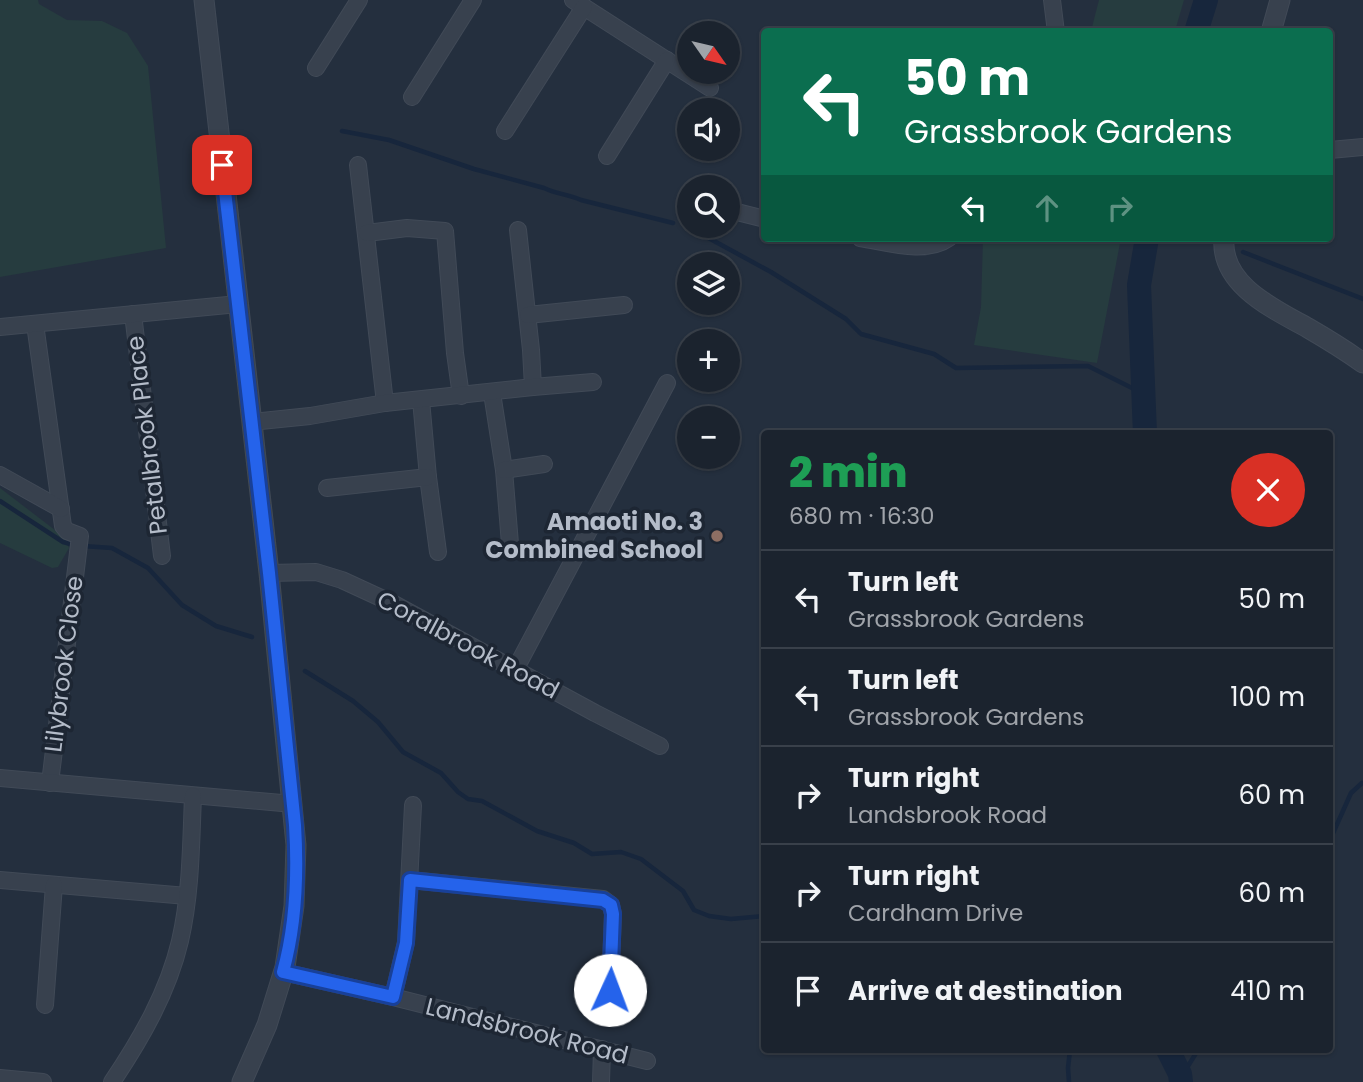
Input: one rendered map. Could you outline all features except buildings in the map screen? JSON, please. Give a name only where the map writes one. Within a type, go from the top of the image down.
[{"type":"street","points":[[204,0],[293,804],[296,886],[283,972],[267,1025],[242,1082]]},
{"type":"street","points":[[316,68],[359,0]]},
{"type":"street","points":[[412,96],[473,0]]},
{"type":"street","points":[[1052,0],[1056,28]]},
{"type":"street","points":[[1272,28],[1280,0]]},
{"type":"street","points":[[505,131],[578,4],[710,88]]},
{"type":"street","points":[[607,156],[667,60]]},
{"type":"street","points":[[1333,150],[1363,148]]},
{"type":"street","points":[[358,165],[385,403]]},
{"type":"street","points":[[740,213],[761,218]]},
{"type":"street","points":[[367,233],[407,228],[445,231],[461,396]]},
{"type":"street","points":[[518,230],[533,387]]},
{"type":"street","points":[[888,242],[916,246],[937,246],[943,242]]},
{"type":"street","points":[[1225,242],[1229,267],[1245,288],[1363,363]]},
{"type":"street","points":[[0,327],[238,304]]},
{"type":"street","points":[[528,315],[624,305]]},
{"type":"street","name":"Petalbrook Place","points":[[132,314],[162,556]]},
{"type":"street","points":[[35,324],[61,509]]},
{"type":"street","points":[[251,422],[310,416],[385,403],[593,382]]},
{"type":"street","points":[[515,670],[667,383]]},
{"type":"street","points":[[492,393],[504,470],[510,544]]},
{"type":"street","points":[[421,400],[438,552]]},
{"type":"street","points":[[504,470],[544,464]]},
{"type":"street","points":[[0,475],[61,509]]},
{"type":"street","points":[[327,488],[428,477]]},
{"type":"street","name":"Lilybrook Close","points":[[50,783],[80,536],[67,531],[63,526],[61,509]]},
{"type":"street","name":"Coralbrook Road","points":[[269,573],[316,572],[342,580],[394,604],[660,746]]},
{"type":"street","points":[[0,778],[293,804]]},
{"type":"street","points":[[112,1082],[151,1018],[180,941],[187,896],[193,796]]},
{"type":"street","points":[[393,997],[406,943],[413,805]]},
{"type":"street","points":[[0,880],[187,896]]},
{"type":"street","points":[[410,880],[603,900],[611,905],[613,914],[610,990]]},
{"type":"street","points":[[45,1005],[54,885]]},
{"type":"street","name":"Landsbrook Road","points":[[283,972],[648,1061]]},
{"type":"street","points":[[601,1082],[602,1049]]},
{"type":"street","points":[[0,1078],[43,1082]]},
{"type":"green space","points":[[0,0],[38,0],[39,4],[67,20],[102,21],[127,33],[148,66],[166,248],[0,277]]},
{"type":"green space","points":[[1099,0],[1184,0],[1176,28],[1092,28]]},
{"type":"green space","points":[[983,242],[1120,242],[1097,363],[974,345],[981,307]]},
{"type":"green space","points":[[0,488],[64,537],[69,548],[58,567],[52,568],[0,543]]},
{"type":"waterway","points":[[1197,28],[1206,0]]},
{"type":"waterway","points":[[342,131],[389,140],[474,169],[673,223]]},
{"type":"waterway","points":[[709,238],[771,272],[846,319],[861,334],[934,354],[956,368],[1088,366],[1144,394]]},
{"type":"waterway","points":[[1145,430],[1139,285],[1146,242]]},
{"type":"waterway","points":[[1243,252],[1363,299]]},
{"type":"waterway","points":[[0,501],[63,542],[74,545]]},
{"type":"waterway","points":[[83,546],[112,548],[148,568],[182,605],[216,626],[252,637]]},
{"type":"waterway","points":[[305,671],[353,701],[378,722],[403,752],[441,773],[468,799],[482,801],[537,831],[574,843],[592,854],[621,852],[641,859],[683,891],[694,910],[709,916],[731,919],[761,916]]},
{"type":"waterway","points":[[1333,833],[1351,793],[1362,783]]},
{"type":"waterway","points":[[1069,1082],[1070,1053]]},
{"type":"waterway","points":[[1170,1053],[1181,1082]]},
{"type":"waterway","points":[[1180,1074],[1196,1053]]},
{"type":"place","name":"Amaoti No. 3 Combined School","points":[[717,536]]},
{"type":"route","points":[[222,165],[295,825],[294,906],[283,972],[393,997],[406,943],[410,880],[603,900],[611,905],[613,914],[610,990]]}]
